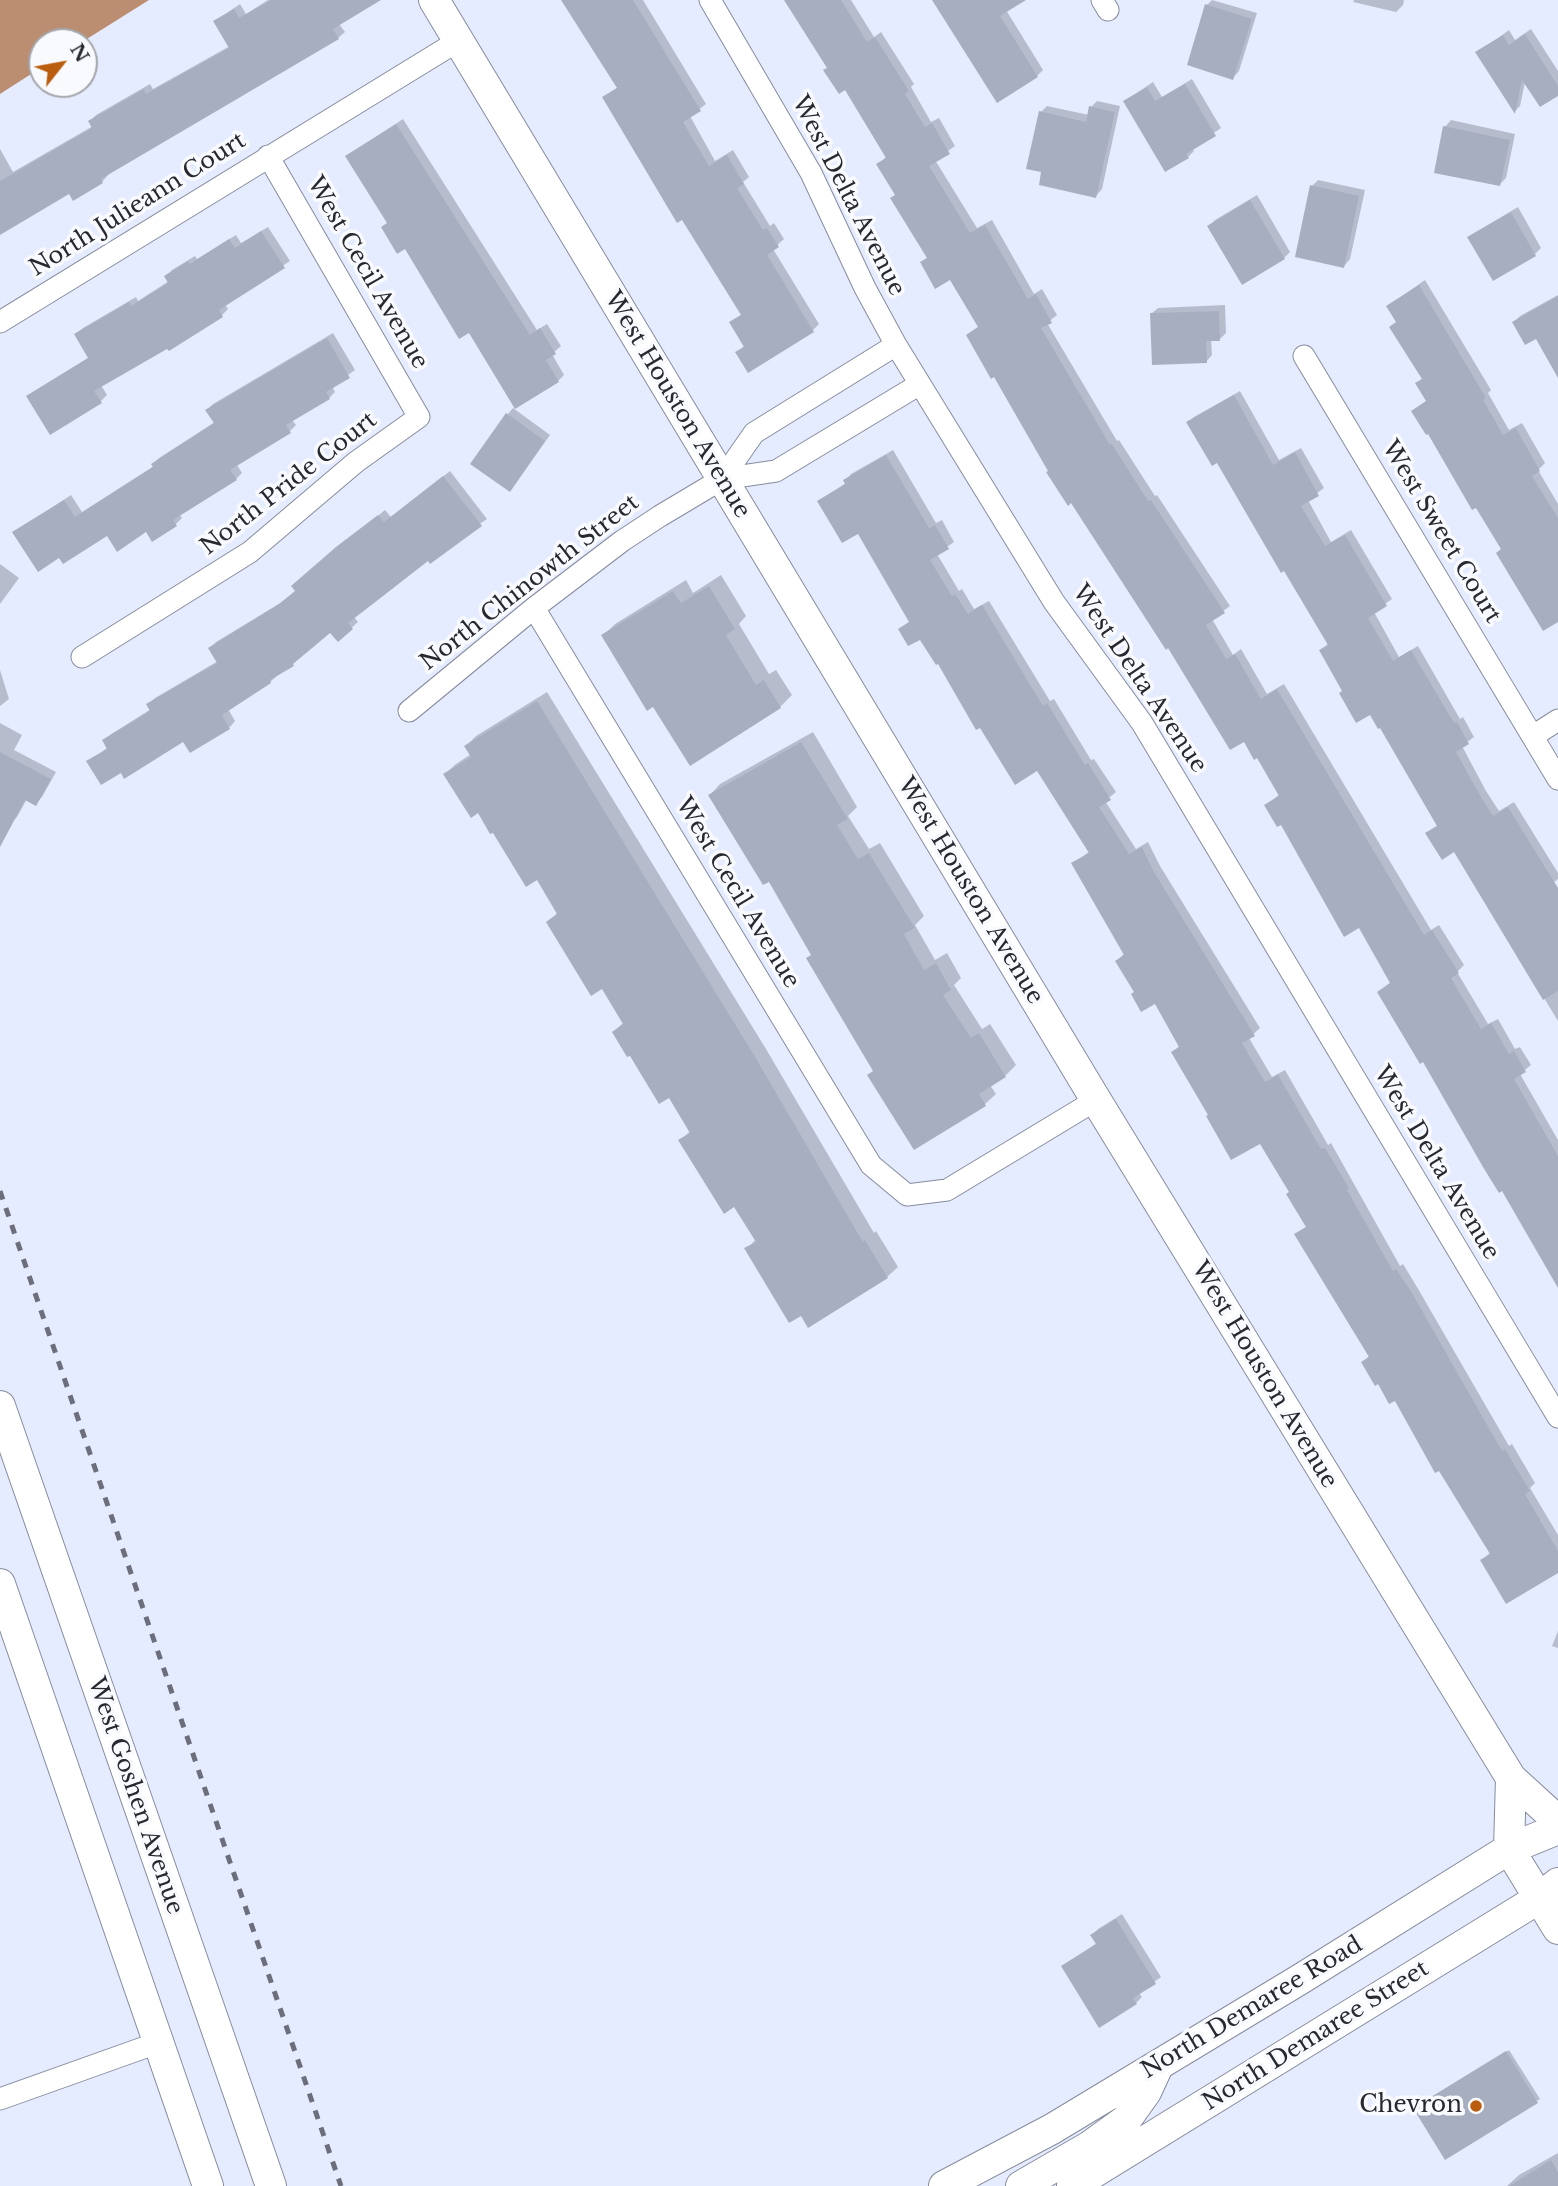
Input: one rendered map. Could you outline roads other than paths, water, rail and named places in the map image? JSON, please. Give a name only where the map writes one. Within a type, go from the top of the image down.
[{"type":"main road","name":"West Houston Avenue","points":[[434,0],[1096,1100],[1511,1778],[1558,1821]]},
{"type":"main road","name":"West Goshen Avenue","points":[[0,1405],[271,2186]]},
{"type":"main road","points":[[0,1584],[208,2186]]},
{"type":"main road","points":[[1511,1778],[1509,1849],[1548,1891],[1558,1929]]},
{"type":"main road","name":"North Demaree Road","points":[[944,2186],[1052,2129],[1509,1849],[1558,1829]]},
{"type":"main road","name":"North Demaree Street","points":[[1072,2186],[1548,1891]]},
{"type":"main road","points":[[1021,2186],[1090,2146],[1126,2120],[1146,2092],[1158,2065]]},
{"type":"street","name":"West Delta Avenue","points":[[710,0],[811,173],[865,288],[896,345],[1054,602],[1142,723],[1558,1417]]},
{"type":"street","name":"North Julieann Court","points":[[0,322],[458,41]]},
{"type":"street","name":"West Cecil Avenue","points":[[268,156],[419,417]]},
{"type":"street","name":"North Chinowth Street","points":[[722,479],[754,432],[896,345]]},
{"type":"street","name":"West Sweet Court","points":[[1304,356],[1558,779]]},
{"type":"street","name":"North Chinowth Street","points":[[409,711],[534,608],[622,541],[722,479],[776,471],[920,384]]},
{"type":"street","name":"North Pride Court","points":[[82,657],[250,552],[356,463],[419,417]]},
{"type":"street","name":"West Cecil Avenue","points":[[534,608],[871,1165],[907,1195],[947,1190],[1096,1100]]},
{"type":"street","points":[[1533,736],[1558,720]]},
{"type":"street","points":[[0,2099],[157,2043]]},
{"type":"railway","points":[[0,1191],[341,2186]]},
{"type":"place","name":"Chevron","points":[[1476,2106]]}]
